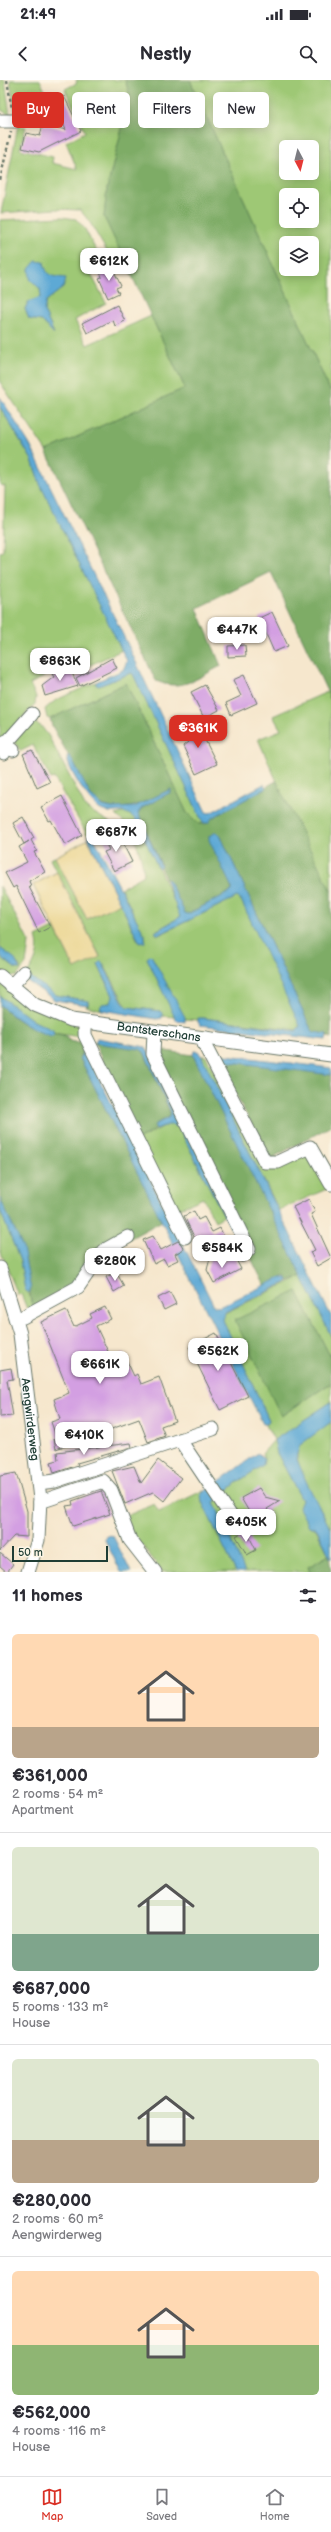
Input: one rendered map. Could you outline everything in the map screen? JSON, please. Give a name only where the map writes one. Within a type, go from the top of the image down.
[{"type":"street","points":[[0,121],[12,121]]},
{"type":"street","points":[[5,748],[31,717]]},
{"type":"street","points":[[11,986],[24,972]]},
{"type":"street","name":"Bantsterschans","points":[[0,976],[11,986],[47,1012],[85,1023],[331,1055]]},
{"type":"street","points":[[85,1023],[85,1035],[185,1237]]},
{"type":"street","points":[[154,1032],[153,1054],[248,1249],[242,1255]]},
{"type":"street","points":[[206,1038],[204,1044],[265,1162],[278,1162],[310,1147],[331,1184]]},
{"type":"street","points":[[16,1318],[23,1317],[78,1287],[103,1251],[128,1237]]},
{"type":"street","name":"Aengwirderweg","points":[[0,1268],[20,1334],[40,1502],[38,1540],[28,1572]]},
{"type":"street","points":[[38,1483],[55,1481],[213,1429]]},
{"type":"street","points":[[180,1440],[237,1526]]},
{"type":"street","points":[[40,1502],[103,1481],[111,1490],[130,1540],[140,1555],[155,1572]]},
{"type":"green space","points":[[0,80],[5,80],[10,115],[1,110]]},
{"type":"green space","points":[[10,80],[40,80],[46,92],[12,92]]},
{"type":"green space","points":[[76,80],[125,80],[129,92],[72,92],[72,104],[65,89],[77,83]]},
{"type":"green space","points":[[125,80],[190,80],[195,92],[138,92],[138,128],[205,128],[205,113],[331,393],[331,700],[271,572],[197,608],[221,666],[197,679],[182,684],[174,685],[156,681],[46,451],[185,388],[104,217],[107,189],[122,128],[130,128],[130,92]]},
{"type":"green space","points":[[190,80],[331,80],[331,393],[205,113],[205,92],[195,92]]},
{"type":"green space","points":[[17,128],[26,128],[20,149],[53,157],[52,163],[77,169],[66,142],[85,132],[83,128],[122,128],[107,189],[104,217],[120,250],[109,255],[89,221],[80,210],[55,209],[1,213]]},
{"type":"green space","points":[[62,217],[76,219],[85,229],[100,258],[87,266],[106,303],[75,320],[87,345],[151,316],[185,388],[46,451],[0,382],[0,220]],"holes":[[[44,262],[46,273],[51,277],[60,277],[64,287],[46,301],[44,311],[54,333],[42,321],[29,319],[25,309],[28,302],[41,297],[40,289],[30,279]]]},
{"type":"green space","points":[[0,407],[32,460],[40,484],[122,650],[88,666],[82,654],[42,673],[44,677],[30,684],[36,697],[35,704],[0,741],[0,552],[3,551],[5,486],[0,485]]},
{"type":"green space","points":[[131,673],[133,674],[203,823],[199,824],[187,813],[126,683],[50,719],[47,718],[45,709],[56,700],[96,682],[99,686]]},
{"type":"green space","points":[[126,683],[187,813],[199,824],[205,824],[212,818],[276,781],[331,891],[331,1038],[328,1037],[327,1034],[314,1032],[311,1029],[220,835],[232,891],[188,914],[185,913],[168,879],[166,880],[160,867],[161,864],[138,813],[142,808],[171,792],[170,789],[141,804],[120,808],[110,807],[100,803],[91,796],[52,726],[50,719]]},
{"type":"green space","points":[[327,692],[331,700],[331,891],[292,815],[258,739],[281,730],[273,716]]},
{"type":"green space","points":[[35,723],[41,726],[48,735],[86,808],[114,825],[94,836],[87,834],[54,778],[51,779],[33,745],[21,751],[14,742],[28,724]]},
{"type":"green space","points":[[126,812],[135,818],[180,914],[180,917],[157,930],[156,934],[159,935],[237,897],[241,900],[300,1023],[298,1030],[203,1018],[198,1020],[185,1019],[147,958],[175,1017],[162,1016],[160,1011],[127,1007],[103,963],[98,965],[113,996],[112,1001],[100,1008],[102,1010],[86,1006],[88,1005],[88,1001],[56,995],[25,977],[36,958],[38,948],[36,937],[54,928],[75,969],[100,956],[50,859],[55,857],[87,919],[120,903],[139,943],[146,939],[121,888],[144,875],[136,842],[128,828],[116,815]]},
{"type":"green space","points":[[0,886],[29,942],[26,964],[17,976],[10,977],[0,970],[0,957],[16,969],[20,969],[20,966],[0,948]]},
{"type":"green space","points":[[0,984],[79,1026],[84,1039],[86,1053],[79,1043],[80,1037],[54,1033],[34,1021],[0,996]]},
{"type":"green space","points":[[0,1005],[18,1020],[32,1028],[47,1033],[66,1036],[70,1041],[79,1043],[84,1053],[80,1055],[80,1058],[162,1221],[94,1258],[71,1286],[32,1307],[26,1263],[0,1198]]},
{"type":"green space","points":[[94,1042],[140,1049],[144,1052],[171,1115],[154,1125],[156,1129],[138,1140]]},
{"type":"green space","points":[[159,1050],[193,1055],[302,1276],[288,1281],[286,1276],[265,1286],[180,1118]]},
{"type":"green space","points":[[201,1056],[206,1056],[260,1161],[306,1152],[329,1188],[279,1210]]},
{"type":"green space","points":[[216,1057],[331,1075],[331,1126],[270,1159]]},
{"type":"green space","points":[[168,1124],[175,1125],[179,1128],[224,1216],[215,1221],[203,1198],[176,1210],[138,1140]]},
{"type":"green space","points":[[0,1210],[20,1261],[25,1290],[29,1293],[32,1307],[27,1309],[21,1294],[18,1295],[0,1250]]},
{"type":"green space","points":[[302,1276],[331,1336],[331,1358],[297,1291],[281,1416],[331,1383],[331,1402],[274,1440],[266,1425],[269,1420],[223,1320],[225,1313]]},
{"type":"green space","points":[[297,1291],[331,1358],[331,1383],[281,1416],[235,1320]]},
{"type":"green space","points":[[331,1422],[331,1530],[303,1477],[297,1456],[298,1449],[304,1441]]},
{"type":"green space","points":[[274,1440],[277,1453],[302,1500],[309,1526],[316,1529],[329,1555],[308,1567],[310,1572],[245,1572],[214,1502],[236,1483],[263,1465],[264,1459],[262,1454]]},
{"type":"green space","points":[[204,1490],[201,1494],[202,1502],[236,1572],[163,1572],[130,1530],[124,1517],[154,1504],[159,1512]]},
{"type":"green space","points":[[329,1555],[331,1572],[310,1572],[308,1567]]},
{"type":"sand","points":[[88,839],[120,903],[87,919],[55,857]]},
{"type":"sand","points":[[57,872],[100,957],[75,969],[33,885]]},
{"type":"water","points":[[36,261],[44,262],[49,274],[66,278],[64,287],[46,301],[44,311],[54,334],[42,321],[29,319],[25,309],[28,302],[41,297],[40,289],[30,279],[29,269]]},
{"type":"water","points":[[0,397],[30,445],[129,647],[206,812],[210,813],[264,784],[266,788],[212,818],[208,823],[203,823],[133,674],[131,673],[99,686],[96,685],[96,682],[123,670],[127,661],[40,484],[32,460],[0,407]]},
{"type":"water","points":[[67,756],[70,756],[91,796],[103,806],[112,808],[134,807],[171,789],[171,792],[142,808],[138,813],[161,866],[158,868],[135,819],[126,813],[106,812],[101,810],[91,801],[74,776]]},
{"type":"water","points":[[216,832],[220,835],[311,1029],[314,1032],[327,1034],[326,1040],[200,1025],[198,1022],[198,1018],[203,1018],[296,1031],[300,1026],[241,900],[237,897],[158,935],[155,932],[180,917],[166,880],[168,879],[185,913],[188,914],[232,891],[232,888],[209,840],[209,836]]},
{"type":"water","points":[[92,834],[145,936],[145,942],[140,943],[88,839],[88,835]]},
{"type":"water","points":[[0,948],[14,958],[20,969],[16,969],[0,957]]},
{"type":"water","points":[[151,955],[185,1017],[185,1022],[176,1020],[147,958]]},
{"type":"water","points":[[101,961],[127,1007],[160,1011],[162,1013],[162,1018],[157,1019],[102,1010],[100,1008],[102,1004],[110,1003],[113,996],[98,964]]},
{"type":"water","points":[[29,976],[56,995],[88,1001],[88,1005],[55,1000],[27,981]]},
{"type":"water","points":[[0,996],[34,1021],[53,1030],[54,1035],[51,1036],[37,1031],[18,1019],[0,1005]]},
{"type":"water","points":[[97,1038],[146,1047],[234,1229],[231,1229],[179,1128],[170,1125],[156,1129],[154,1125],[168,1118],[171,1112],[144,1052],[140,1049],[95,1043]]},
{"type":"water","points":[[194,1051],[198,1051],[202,1057],[331,1316],[331,1336],[193,1055]]},
{"type":"water","points":[[83,1052],[86,1053],[214,1306],[219,1307],[280,1278],[287,1278],[288,1281],[285,1283],[225,1312],[223,1320],[269,1420],[267,1424],[263,1424],[80,1058]]},
{"type":"water","points":[[218,1054],[331,1068],[331,1075],[216,1060]]},
{"type":"water","points":[[0,1198],[23,1248],[31,1289],[29,1293],[25,1290],[20,1261],[0,1210]]},
{"type":"water","points":[[331,1402],[331,1422],[300,1445],[296,1457],[306,1481],[331,1530],[331,1559],[317,1529],[309,1526],[299,1508],[302,1500],[277,1453],[274,1440]]},
{"type":"water","points":[[258,1453],[264,1459],[263,1465],[236,1483],[214,1502],[245,1572],[236,1572],[202,1502],[201,1494]]},
{"type":"water","points":[[110,1535],[113,1536],[131,1572],[121,1572],[105,1540],[105,1537]]},
{"type":"building","points":[[64,96],[72,112],[72,128],[80,128],[81,131],[39,152],[22,148],[26,133],[40,136],[42,128],[58,128],[66,130],[64,126]]},
{"type":"building","points":[[108,266],[111,272],[114,271],[121,286],[116,288],[119,293],[108,298],[99,278],[102,277],[99,270]]},
{"type":"building","points":[[117,305],[125,321],[115,326],[113,320],[87,333],[82,323]]},
{"type":"building","points":[[272,612],[288,646],[274,652],[259,618]]},
{"type":"building","points":[[245,645],[246,656],[228,657],[228,646]]},
{"type":"building","points":[[112,658],[117,668],[80,686],[76,678]]},
{"type":"building","points":[[69,666],[78,686],[45,696],[42,686],[54,677],[52,674]]},
{"type":"building","points":[[244,675],[257,703],[231,715],[226,703],[241,696],[233,680]]},
{"type":"building","points":[[205,685],[219,710],[204,718],[191,692]]},
{"type":"building","points":[[196,722],[217,764],[196,774],[183,746],[188,742],[182,728]]},
{"type":"building","points":[[32,750],[50,782],[37,788],[23,754]]},
{"type":"building","points":[[62,796],[82,835],[65,845],[51,820],[49,821],[41,807]]},
{"type":"building","points":[[23,817],[34,838],[31,840],[37,851],[34,852],[45,872],[29,881],[31,886],[29,887],[50,927],[39,933],[16,886],[13,888],[5,873],[27,862],[19,847],[24,844],[13,823]]},
{"type":"building","points":[[113,833],[116,839],[120,838],[132,862],[114,871],[104,852],[109,850],[103,838]]},
{"type":"building","points":[[309,1199],[315,1212],[311,1214],[331,1258],[317,1266],[310,1252],[315,1250],[293,1207]]},
{"type":"building","points":[[194,1211],[198,1220],[204,1217],[212,1232],[220,1228],[224,1237],[199,1247],[184,1216]]},
{"type":"building","points":[[153,1236],[161,1250],[178,1241],[184,1249],[175,1254],[178,1260],[167,1265],[164,1259],[154,1264],[143,1240]]},
{"type":"building","points":[[234,1256],[241,1269],[214,1283],[207,1270],[210,1258],[222,1262]]},
{"type":"building","points":[[116,1272],[124,1286],[114,1292],[106,1277]]},
{"type":"building","points":[[170,1292],[176,1304],[164,1310],[158,1298]]},
{"type":"building","points":[[105,1307],[111,1319],[96,1326],[111,1358],[123,1353],[134,1376],[137,1374],[141,1384],[159,1377],[175,1421],[161,1426],[165,1436],[148,1442],[139,1419],[56,1449],[54,1439],[57,1439],[51,1422],[60,1419],[54,1399],[69,1393],[41,1322],[66,1310],[74,1327],[92,1318],[90,1314]]},
{"type":"building","points":[[216,1333],[248,1396],[220,1410],[189,1347]]},
{"type":"building","points":[[11,1368],[13,1379],[7,1380],[13,1416],[0,1417],[0,1370]]},
{"type":"building","points":[[131,1443],[132,1447],[77,1463],[78,1465],[54,1473],[51,1462],[58,1460],[57,1452]]},
{"type":"building","points":[[158,1460],[181,1478],[164,1501],[153,1492],[125,1504],[112,1471],[134,1466],[141,1483]]},
{"type":"building","points":[[16,1473],[27,1511],[27,1537],[14,1536],[0,1551],[0,1476]]},
{"type":"building","points":[[259,1488],[265,1497],[280,1501],[267,1509],[271,1515],[256,1524],[241,1498]]},
{"type":"building","points":[[101,1491],[110,1514],[73,1526],[66,1506],[73,1505],[72,1501]]},
{"type":"building","points":[[246,1530],[256,1550],[247,1555],[236,1536]]},
{"type":"building","points":[[0,1553],[13,1564],[7,1572],[0,1566]]}]
